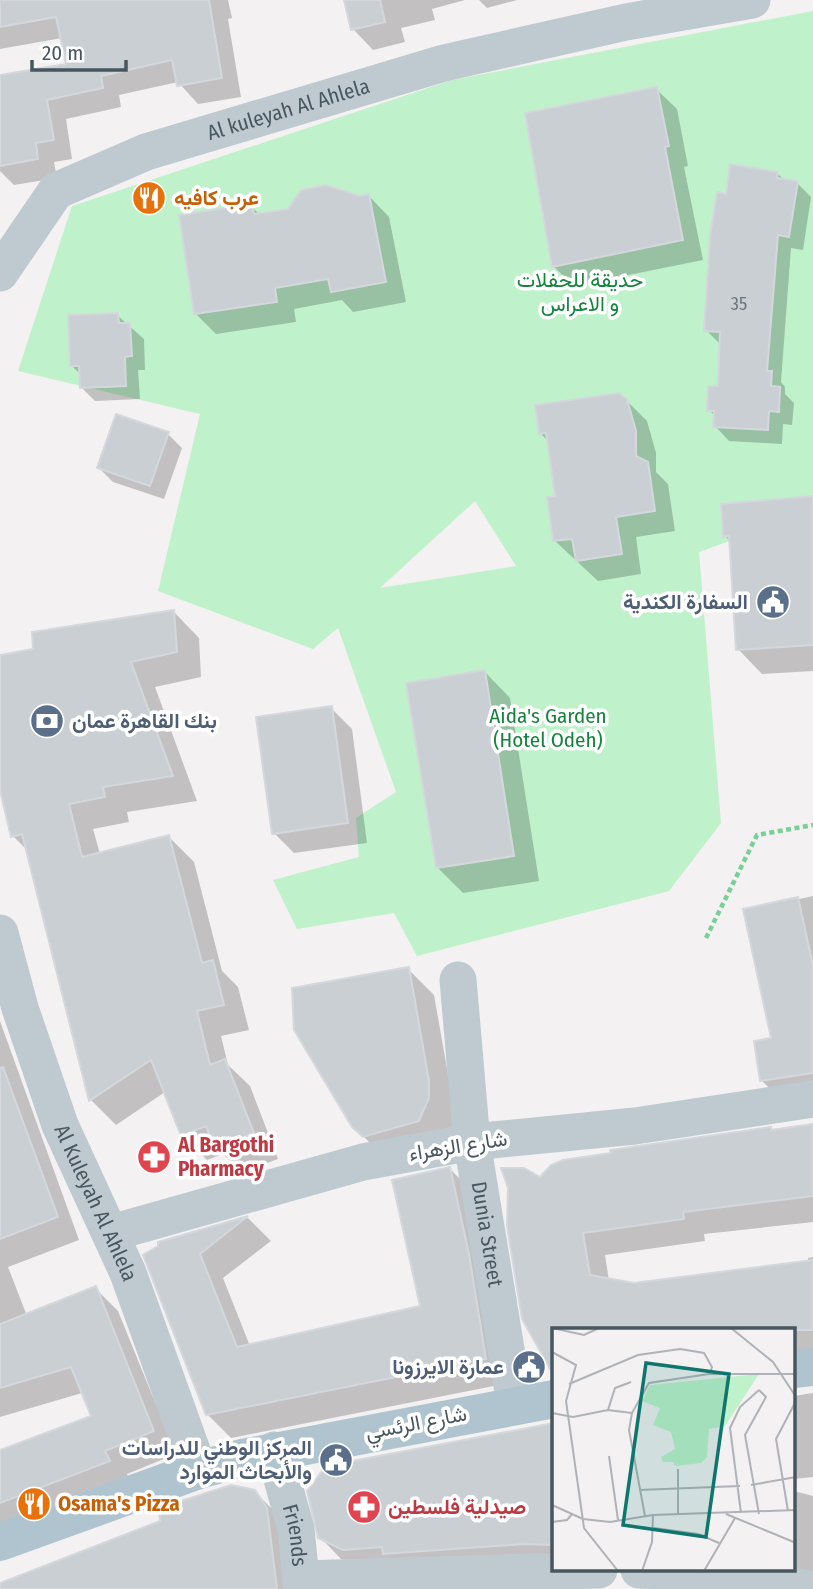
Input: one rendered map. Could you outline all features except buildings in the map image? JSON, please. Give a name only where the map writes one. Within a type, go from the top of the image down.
[{"type":"main road","name":"شارع الرئسي","points":[[0,1542],[199,1470],[274,1450],[552,1399]]},
{"type":"street","name":"Al kuleyah Al Ahlela","points":[[0,273],[56,191],[146,152],[630,11],[752,0]]},
{"type":"street","name":"Al Kuleyah Al Ahlela","points":[[0,933],[20,1008],[60,1125],[111,1233],[157,1346],[199,1470]]},
{"type":"street","name":"Dunia Street","points":[[457,979],[472,1142],[515,1404]]},
{"type":"street","name":"شارع الزهراء","points":[[111,1233],[363,1162],[472,1142],[635,1126],[813,1099]]},
{"type":"street","name":"Friends","points":[[274,1450],[296,1529],[302,1584]]},
{"type":"street","points":[[302,1584],[557,1572]]},
{"type":"street","points":[[685,1572],[731,1574],[808,1589]]},
{"type":"path","points":[[706,938],[757,835],[813,825]]},
{"type":"green space","name":"حديقة للحفلات و الاعراس","points":[[813,11],[813,511],[699,552],[721,823],[669,891],[417,956],[394,913],[297,929],[273,880],[359,857],[356,818],[396,792],[338,628],[313,649],[158,591],[200,414],[18,371],[72,206],[452,80]],"holes":[[[475,501],[516,566],[380,588]]]},
{"type":"place","name":"عرب كافيه","points":[[149,198]]},
{"type":"place","name":"السفارة الكندية","points":[[773,602]]},
{"type":"place","name":"بنك القاهرة عمان","points":[[47,721]]},
{"type":"place","name":"Al Bargothi Pharmacy","points":[[154,1157]]},
{"type":"place","name":"عمارة الايرزونا","points":[[529,1367]]},
{"type":"place","name":"المركز الوطني للدراسات والأبحاث الموارد","points":[[336,1460]]},
{"type":"place","name":"Osama's Pizza","points":[[34,1504]]},
{"type":"place","name":"صيدلية فلسطين","points":[[364,1507]]},
{"type":"park label","name":"Aida's Garden (Hotel Odeh)","points":[[548,728]]}]
